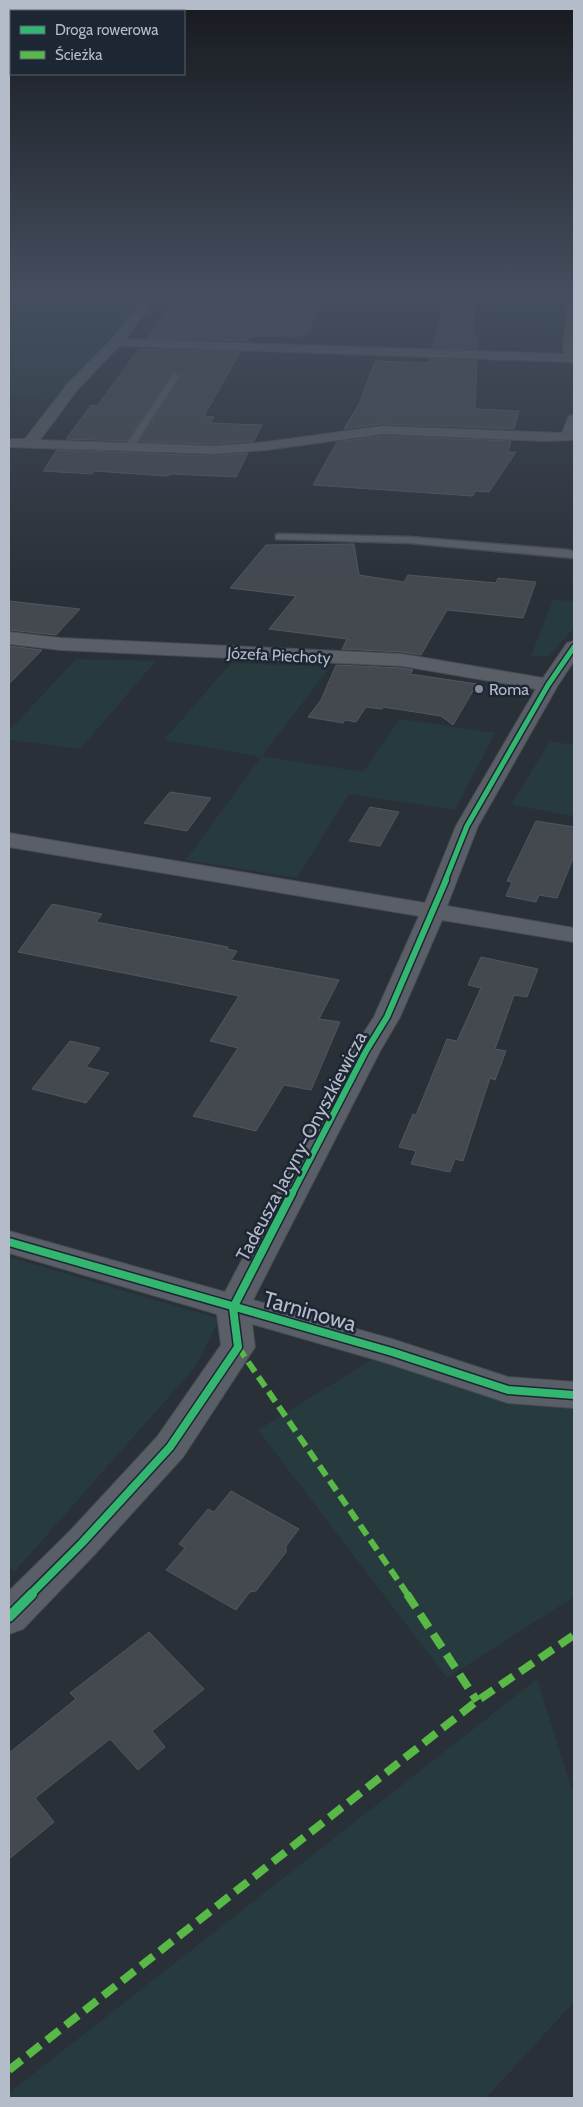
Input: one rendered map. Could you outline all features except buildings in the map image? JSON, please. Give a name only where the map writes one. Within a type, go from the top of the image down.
[{"type":"street","points":[[30,443],[70,391]]},
{"type":"street","points":[[9,443],[215,450],[266,446],[383,430],[571,437],[574,419]]},
{"type":"street","name":"Józefa Piechoty","points":[[9,638],[61,644],[402,660],[548,685]]},
{"type":"street","name":"Tadeusza Jacyny-Onyszkiewicza","points":[[234,1308],[366,1051],[387,1017],[433,912],[467,826],[548,685],[574,647]]},
{"type":"street","points":[[9,840],[574,935]]},
{"type":"street","name":"Tarninowa","points":[[9,1242],[392,1352],[508,1390],[574,1395]]},
{"type":"street","points":[[9,1617],[82,1543],[170,1447],[238,1348],[234,1308]]},
{"type":"lane","points":[[129,447],[166,391]]},
{"type":"lane","points":[[279,537],[410,540],[569,553],[574,555]]},
{"type":"green space","points":[[9,391],[64,391],[56,400],[9,397]]},
{"type":"green space","points":[[553,600],[574,601],[574,628],[549,656],[531,656]]},
{"type":"green space","points":[[76,659],[156,661],[80,749],[9,740],[9,731]]},
{"type":"green space","points":[[231,663],[330,667],[262,756],[363,772],[400,719],[495,733],[455,810],[349,794],[297,878],[186,860],[261,757],[164,740]]},
{"type":"green space","points":[[550,741],[574,745],[574,816],[511,805]]},
{"type":"green space","points":[[9,1257],[220,1319],[195,1367],[15,1571],[9,1568]]},
{"type":"green space","points":[[376,1357],[508,1397],[574,1409],[574,1597],[447,1678],[258,1430]]},
{"type":"green space","points":[[537,1679],[574,1796],[574,2002],[486,2098],[9,2098],[9,2093]]},
{"type":"marked path","points":[[238,1347],[380,1552],[477,1701]]},
{"type":"marked path","points":[[9,2070],[477,1701],[574,1635]]},
{"type":"cycle path","points":[[9,1617],[82,1543],[170,1447],[238,1347],[233,1308],[366,1051],[387,1017],[433,912],[467,826],[548,685],[574,647]]},
{"type":"cycle path","points":[[9,1242],[392,1352],[508,1390],[574,1395]]},
{"type":"place","name":"Roma","points":[[479,689]]}]
